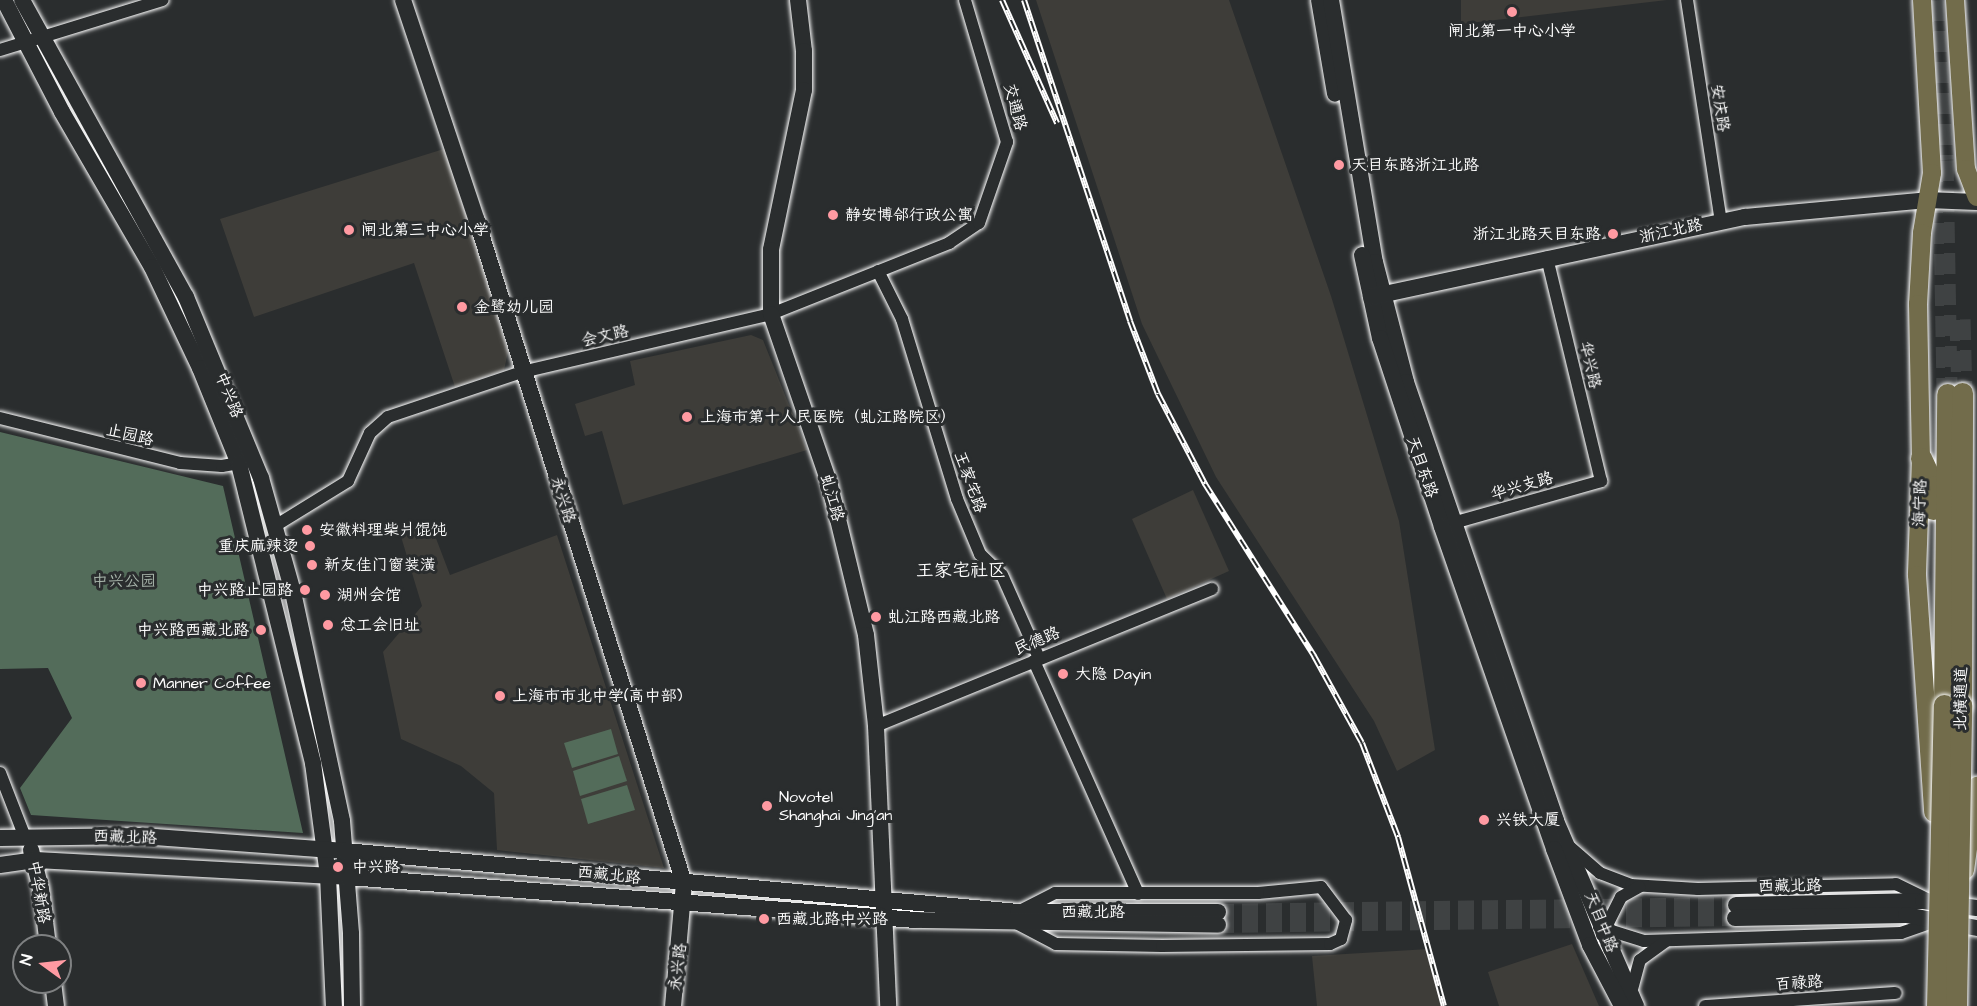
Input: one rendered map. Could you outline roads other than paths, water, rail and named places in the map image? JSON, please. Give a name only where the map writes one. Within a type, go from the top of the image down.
[{"type":"highway","name":"北横通道","points":[[1937,1006],[1953,705],[1962,619],[1954,393],[1945,649],[1953,705],[1958,1006]]},
{"type":"highway","points":[[1922,458],[1934,486],[1933,594],[1945,649]]},
{"type":"highway","points":[[1962,619],[1974,596],[1977,564]]},
{"type":"main road","name":"中兴路","points":[[4,0],[33,40],[152,267],[275,526],[331,762],[348,877],[352,1006]]},
{"type":"main road","name":"中兴路","points":[[22,0],[33,40]]},
{"type":"main road","name":"永兴路","points":[[403,0],[477,221],[522,372],[684,883],[686,903],[673,1006]]},
{"type":"main road","name":"虬江路","points":[[798,0],[804,51],[804,90],[771,250],[771,314],[829,483],[856,586],[870,663],[876,726],[888,1006]]},
{"type":"main road","name":"天目东路","points":[[1319,0],[1376,296],[1435,506],[1581,920]]},
{"type":"main road","name":"天目东路","points":[[1331,0],[1376,296],[1564,840]]},
{"type":"main road","name":"海宁路","points":[[1922,0],[1932,173],[1927,200],[1918,303],[1922,458],[1917,575],[1934,831],[1931,1006]]},
{"type":"main road","points":[[1955,0],[1966,169],[1977,197]]},
{"type":"main road","name":"浙江北路","points":[[1376,296],[1721,221],[1927,200],[1977,202]]},
{"type":"main road","name":"中兴路","points":[[246,462],[305,729],[325,849],[334,1006]]},
{"type":"main road","points":[[1958,1006],[1970,927],[1977,786]]},
{"type":"main road","name":"西藏北路","points":[[0,838],[24,835],[141,836],[325,849],[884,900],[1018,918]]},
{"type":"main road","name":"中华新路","points":[[24,835],[35,860],[46,934]]},
{"type":"main road","name":"天目中路","points":[[1564,840],[1604,929],[1630,1002]]},
{"type":"main road","name":"西藏北路","points":[[0,865],[35,860],[348,877],[884,918],[1218,919]]},
{"type":"main road","name":"西藏北路","points":[[1970,907],[1933,902],[1735,912],[1906,915],[1933,922],[1970,927]]},
{"type":"main road","name":"天目中路","points":[[1581,920],[1594,953],[1630,1002]]},
{"type":"street","points":[[0,50],[163,0]]},
{"type":"street","name":"交通路","points":[[965,0],[1007,142],[979,223]]},
{"type":"street","name":"安庆路","points":[[1687,0],[1721,221]]},
{"type":"street","name":"会文路","points":[[275,526],[348,481],[370,433],[380,422],[522,372],[771,314],[948,243],[979,223]]},
{"type":"street","name":"华兴路","points":[[1547,257],[1601,481]]},
{"type":"street","name":"王家宅路","points":[[878,271],[903,319],[962,510],[983,558],[1002,575],[1138,894]]},
{"type":"street","name":"止园路","points":[[0,418],[153,458],[206,466],[246,462]]},
{"type":"street","name":"华兴支路","points":[[1453,523],[1601,481]]},
{"type":"street","name":"民德路","points":[[876,726],[1212,589]]},
{"type":"street","name":"中华新路","points":[[0,773],[24,835]]},
{"type":"street","name":"西藏北路","points":[[1564,840],[1600,873],[1620,883],[1644,886],[1896,884],[1933,902]]},
{"type":"street","points":[[1594,953],[1614,909],[1626,892],[1644,886]]},
{"type":"street","points":[[1321,887],[1343,912],[1345,928],[1341,939],[1330,944],[1162,946],[1056,944],[1018,918],[1055,893],[1138,894],[1258,893],[1321,887]]},
{"type":"street","points":[[1614,909],[1615,926],[1627,938]]},
{"type":"street","name":"西藏北路","points":[[1581,920],[1627,938],[1670,939],[1901,933],[1933,922]]},
{"type":"street","points":[[1630,1002],[1640,960],[1670,939]]},
{"type":"street","name":"百禄路","points":[[1705,1006],[1896,993]]},
{"type":"tunnel","points":[[1933,0],[1943,160],[1947,394]]},
{"type":"tunnel","points":[[1960,319],[1962,393]]},
{"type":"tunnel","points":[[1218,912],[1736,905]]},
{"type":"tunnel","points":[[1218,925],[1735,918]]},
{"type":"railway","points":[[1002,0],[1057,123]]},
{"type":"railway","points":[[1024,0],[1130,321],[1158,394],[1205,484],[1314,656],[1362,743],[1398,837],[1444,1006]]},
{"type":"place","name":"闸北第一中心小学","points":[[1512,12]]},
{"type":"place","name":"天目东路浙江北路","points":[[1339,165]]},
{"type":"place","name":"静安博邻行政公寓","points":[[833,215]]},
{"type":"place","name":"闸北第三中心小学","points":[[349,230]]},
{"type":"place","name":"浙江北路天目东路","points":[[1613,234]]},
{"type":"place","name":"金鹭幼儿园","points":[[462,307]]},
{"type":"place","name":"上海市第十人民医院（虬江路院区）","points":[[687,417]]},
{"type":"place","name":"安徽料理柴爿馄饨","points":[[307,530]]},
{"type":"place","name":"重庆麻辣烫","points":[[310,546]]},
{"type":"place","name":"新友佳门窗装潢","points":[[312,565]]},
{"type":"place","name":"中兴路止园路","points":[[305,590]]},
{"type":"place","name":"湖州会馆","points":[[325,595]]},
{"type":"place","name":"虬江路西藏北路","points":[[876,617]]},
{"type":"place","name":"总工会旧址","points":[[328,625]]},
{"type":"place","name":"中兴路西藏北路","points":[[261,630]]},
{"type":"place","name":"大隐 Dayin","points":[[1063,674]]},
{"type":"place","name":"Manner Coffee","points":[[141,683]]},
{"type":"place","name":"上海市市北中学(高中部)","points":[[500,696]]},
{"type":"place","name":"Novotel Shanghai Jing'an","points":[[767,806]]},
{"type":"place","name":"兴铁大厦","points":[[1484,820]]},
{"type":"place","name":"中兴路","points":[[338,867]]},
{"type":"place","name":"西藏北路中兴路","points":[[764,919]]},
{"type":"district","name":"王家宅社区","points":[[961,571]]},
{"type":"park label","name":"中兴公园","points":[[124,581]]}]
